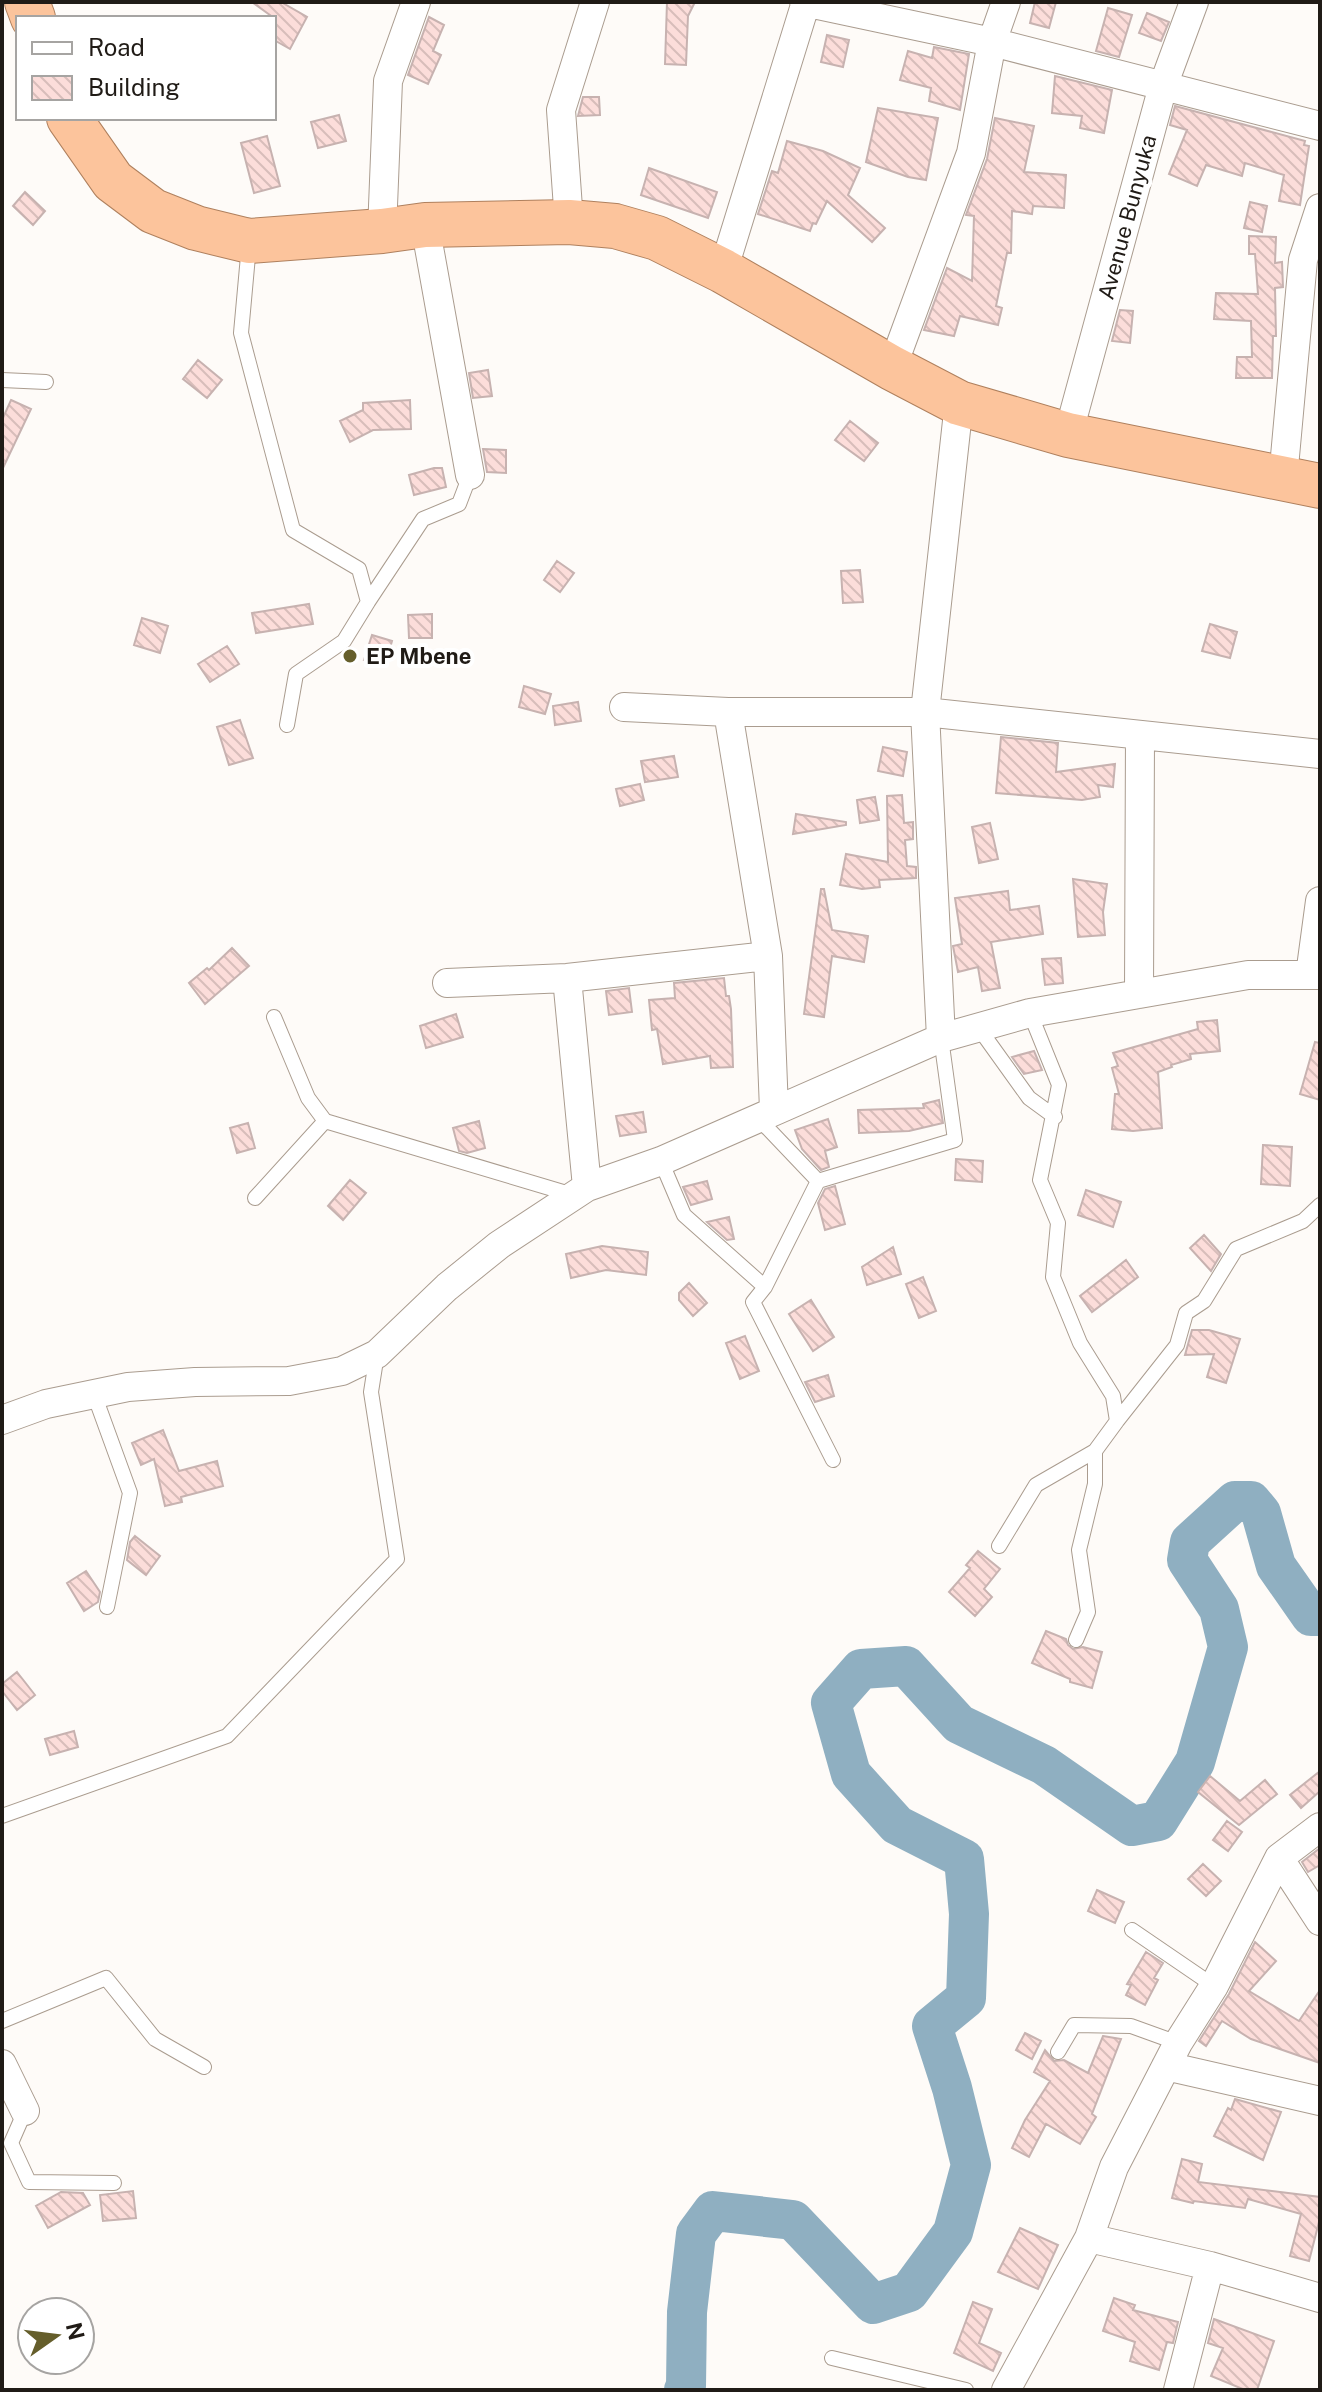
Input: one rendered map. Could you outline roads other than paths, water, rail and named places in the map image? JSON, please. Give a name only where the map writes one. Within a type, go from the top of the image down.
[{"type":"highway","points":[[70,120],[113,181],[153,211],[196,228],[249,241],[425,225],[569,222],[615,226],[657,238],[723,271],[959,403],[1068,435],[1302,482]]},
{"type":"street","points":[[382,231],[388,81],[416,2]]},
{"type":"street","points":[[569,222],[561,110],[595,2]]},
{"type":"street","points":[[723,271],[805,2],[992,42],[1320,126]]},
{"type":"street","points":[[892,368],[971,153],[992,42],[1006,2]]},
{"type":"street","name":"Avenue Bunyuka","points":[[1068,435],[1163,86],[1194,2]]},
{"type":"street","points":[[1302,482],[1303,260],[1320,208]]},
{"type":"street","points":[[425,225],[470,475]]},
{"type":"street","points":[[941,1038],[925,712],[959,403]]},
{"type":"street","points":[[624,707],[728,712],[925,712],[1320,754]]},
{"type":"street","points":[[728,712],[768,956],[766,1114]]},
{"type":"street","points":[[1139,994],[1140,735]]},
{"type":"street","points":[[2,1420],[46,1404],[128,1387],[195,1382],[289,1381],[342,1371],[377,1354],[447,1287],[499,1245],[581,1191],[661,1161],[941,1038],[1030,1013],[1248,975],[1315,975],[1320,901]]},
{"type":"street","points":[[447,983],[567,978],[768,956]]},
{"type":"street","points":[[567,978],[581,1191]]},
{"type":"street","points":[[1006,2390],[1089,2238],[1114,2167],[1172,2054],[1214,1986],[1279,1858],[1320,1827]]},
{"type":"street","points":[[1279,1858],[1320,1921]]},
{"type":"street","points":[[1172,2054],[1320,2101]]},
{"type":"street","points":[[2,2064],[25,2111]]},
{"type":"street","points":[[1089,2238],[1210,2266],[1320,2298]]},
{"type":"street","points":[[1178,2390],[1210,2266]]},
{"type":"lane","points":[[249,241],[241,333],[293,530],[359,569],[368,602]]},
{"type":"lane","points":[[2,380],[46,382]]},
{"type":"lane","points":[[287,725],[296,674],[344,641],[423,519],[459,504],[470,475]]},
{"type":"lane","points":[[1030,1013],[1059,1085],[1040,1180],[1058,1223],[1053,1277],[1080,1343],[1113,1396],[1117,1421]]},
{"type":"lane","points":[[274,1017],[308,1098],[325,1121],[581,1191]]},
{"type":"lane","points":[[977,1026],[1029,1098],[1055,1117]]},
{"type":"lane","points":[[833,1460],[753,1302],[765,1287],[818,1181],[955,1140],[941,1038]]},
{"type":"lane","points":[[766,1114],[818,1181]]},
{"type":"lane","points":[[255,1198],[325,1121]]},
{"type":"lane","points":[[661,1161],[684,1215],[765,1287]]},
{"type":"lane","points":[[999,1546],[1036,1485],[1095,1451],[1177,1345],[1186,1313],[1204,1301],[1236,1249],[1303,1221],[1320,1205]]},
{"type":"lane","points":[[2,1816],[227,1736],[397,1559],[371,1392],[377,1354]]},
{"type":"lane","points":[[94,1394],[130,1493],[107,1607]]},
{"type":"lane","points":[[1076,1640],[1088,1612],[1079,1550],[1095,1484],[1095,1451]]},
{"type":"lane","points":[[1132,1930],[1214,1986]]},
{"type":"lane","points":[[2,2021],[106,1978],[155,2039],[204,2067]]},
{"type":"lane","points":[[1058,2052],[1074,2025],[1131,2026],[1172,2054]]},
{"type":"lane","points":[[25,2111],[11,2143],[29,2182],[114,2183]]},
{"type":"lane","points":[[832,2358],[966,2390]]},
{"type":"waterway","points":[[684,2390],[687,2312],[696,2234],[713,2211],[793,2220],[873,2304],[909,2292],[953,2232],[971,2165],[952,2088],[932,2026],[966,1998],[969,1914],[964,1859],[897,1825],[851,1774],[831,1703],[861,1669],[906,1666],[959,1724],[1044,1765],[1132,1826],[1158,1821],[1195,1762],[1228,1647],[1219,1609],[1187,1560],[1190,1542],[1235,1501],[1251,1501],[1261,1513],[1276,1566],[1311,1616],[1320,1616]]},
{"type":"place","name":"EP Mbene","points":[[350,656]]}]
